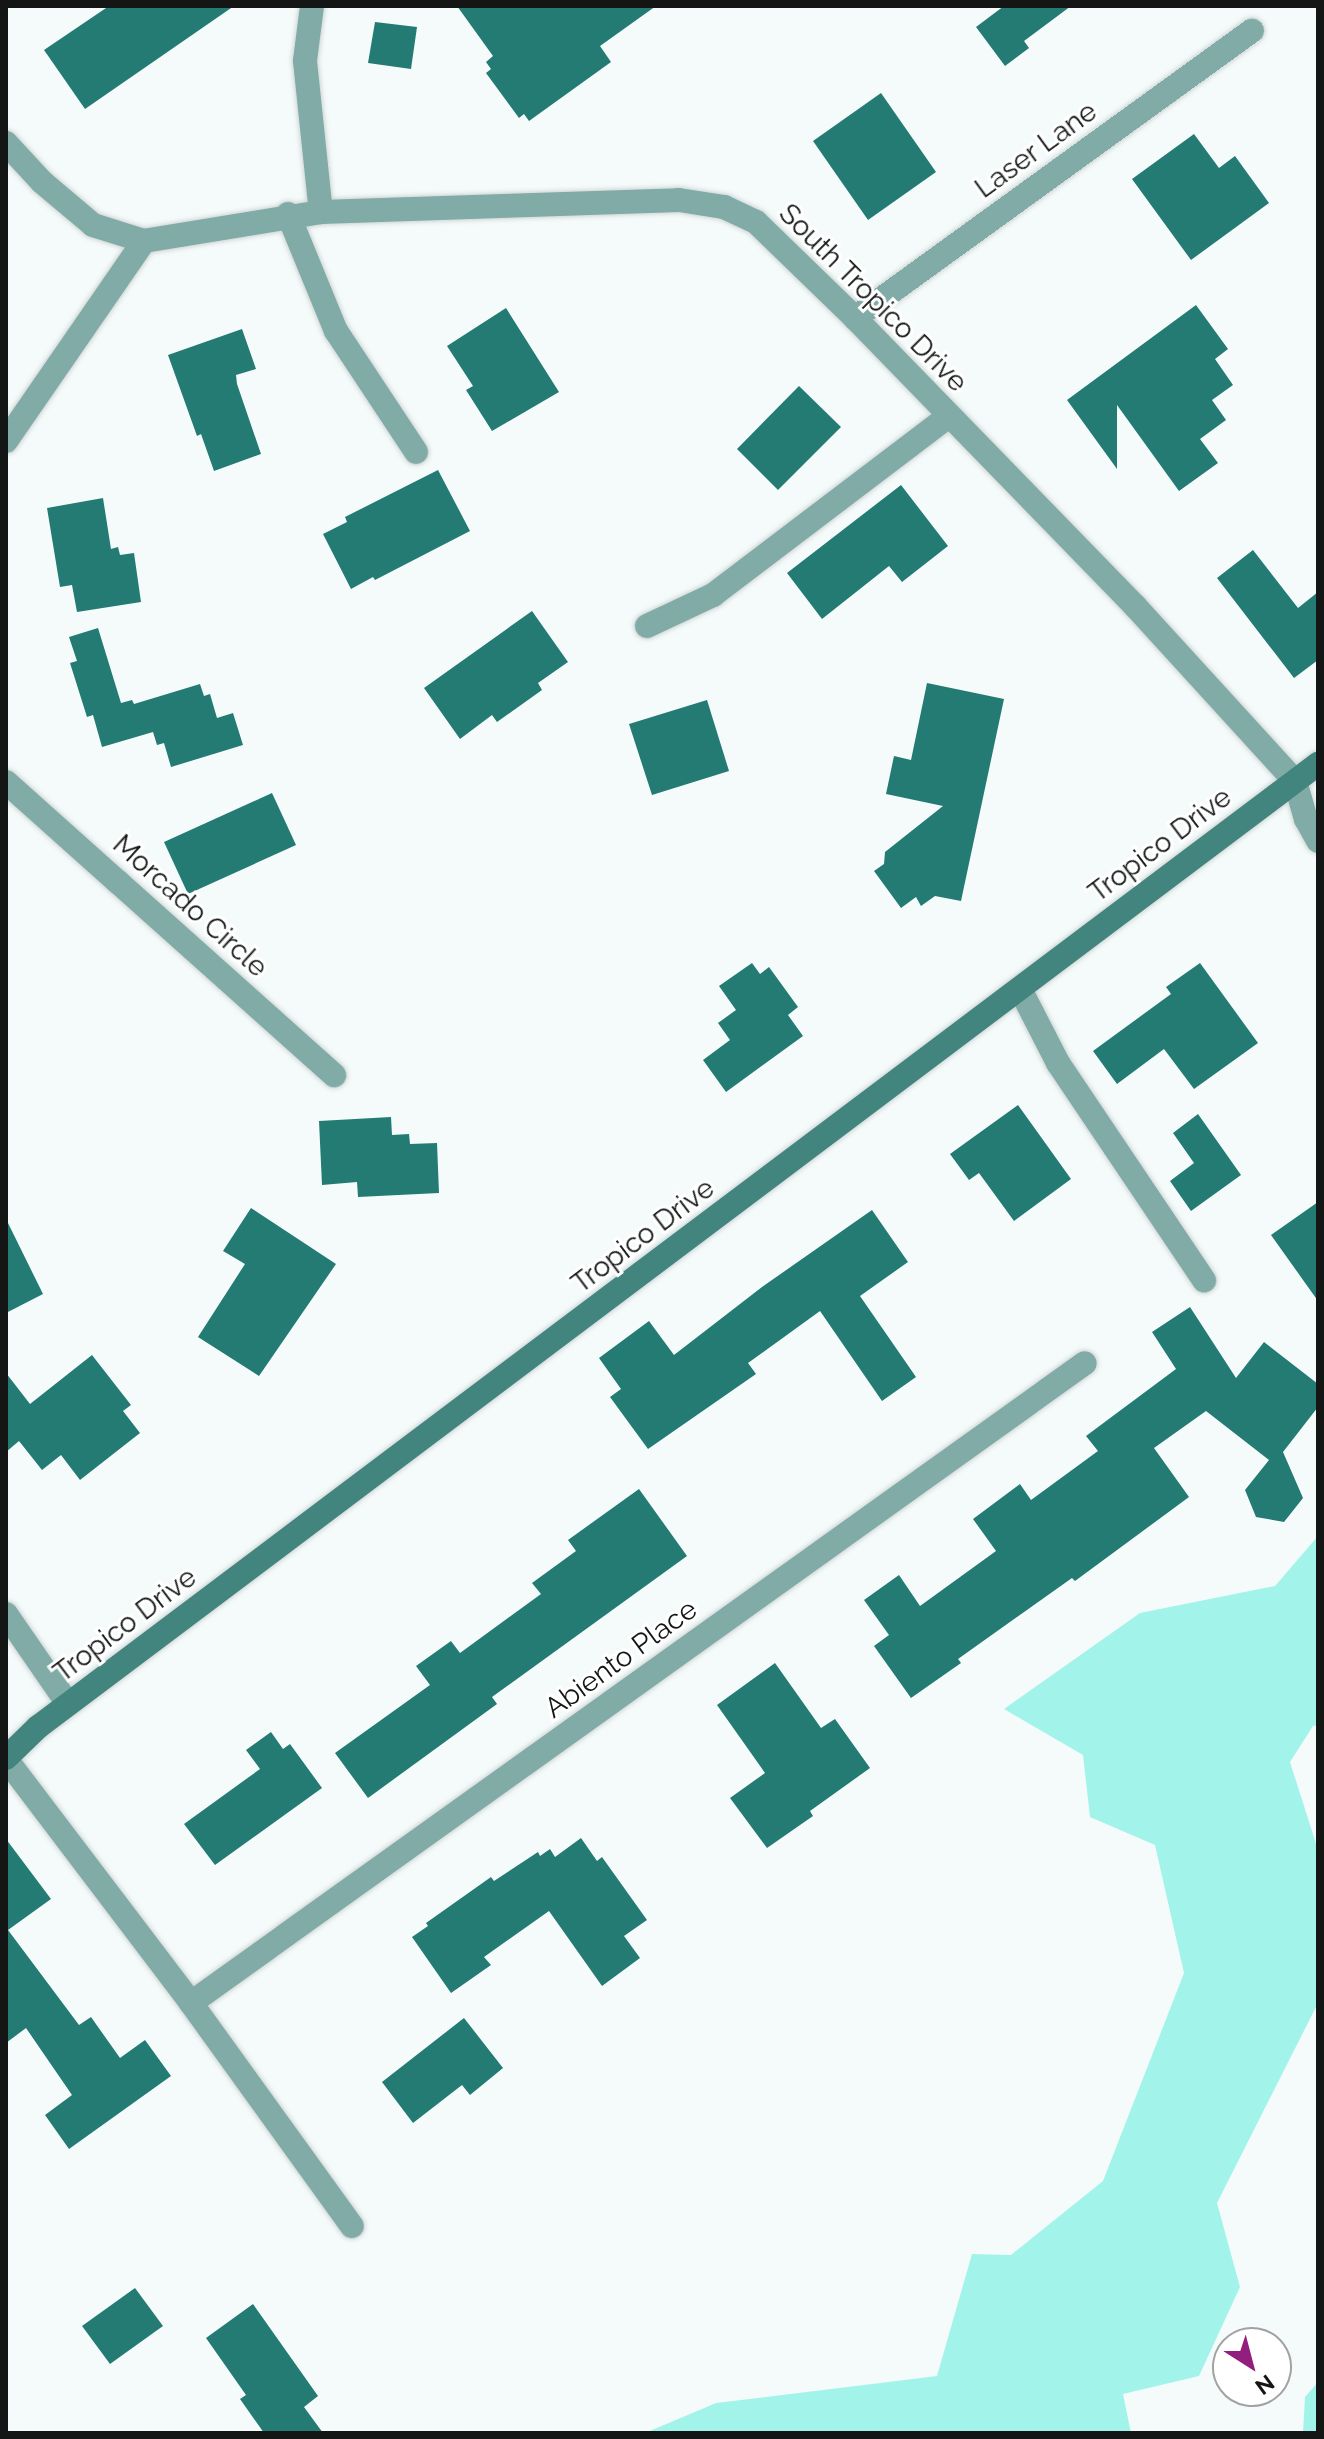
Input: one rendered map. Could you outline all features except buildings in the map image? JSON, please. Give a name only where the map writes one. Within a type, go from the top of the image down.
[{"type":"street","points":[[312,6],[305,61],[321,212]]},
{"type":"street","name":"Laser Lane","points":[[855,318],[1252,31]]},
{"type":"street","name":"South Tropico Drive","points":[[6,143],[42,182],[93,225],[144,241],[288,214],[679,200],[724,207],[756,222],[855,318],[1135,606],[1295,781]]},
{"type":"street","points":[[288,214],[336,331],[416,452]]},
{"type":"street","points":[[6,441],[144,241]]},
{"type":"street","points":[[647,626],[713,595],[949,416]]},
{"type":"street","name":"Tropico Drive","points":[[6,1759],[68,1704],[1318,764]]},
{"type":"street","points":[[1295,781],[1306,819],[1318,841]]},
{"type":"street","name":"Morcado Circle","points":[[6,782],[334,1075]]},
{"type":"street","points":[[1020,989],[1058,1063],[1204,1280]]},
{"type":"street","name":"Abiento Place","points":[[191,2003],[1085,1363]]},
{"type":"street","points":[[6,1614],[68,1704]]},
{"type":"street","points":[[6,1759],[191,2003],[352,2226]]},
{"type":"shaded area","points":[[1318,1536],[1318,1725],[1313,1726],[1290,1762],[1318,1850],[1318,2003],[1217,2203],[1240,2287],[1222,2327],[1212,2327],[1212,2348],[1199,2376],[1123,2394],[1131,2433],[645,2433],[716,2403],[937,2376],[972,2254],[1011,2255],[1103,2181],[1184,1973],[1155,1845],[1090,1817],[1083,1755],[1004,1709],[1140,1613],[1275,1586]]},
{"type":"shaded area","points":[[1318,2382],[1318,2433],[1303,2433],[1305,2397]]}]
